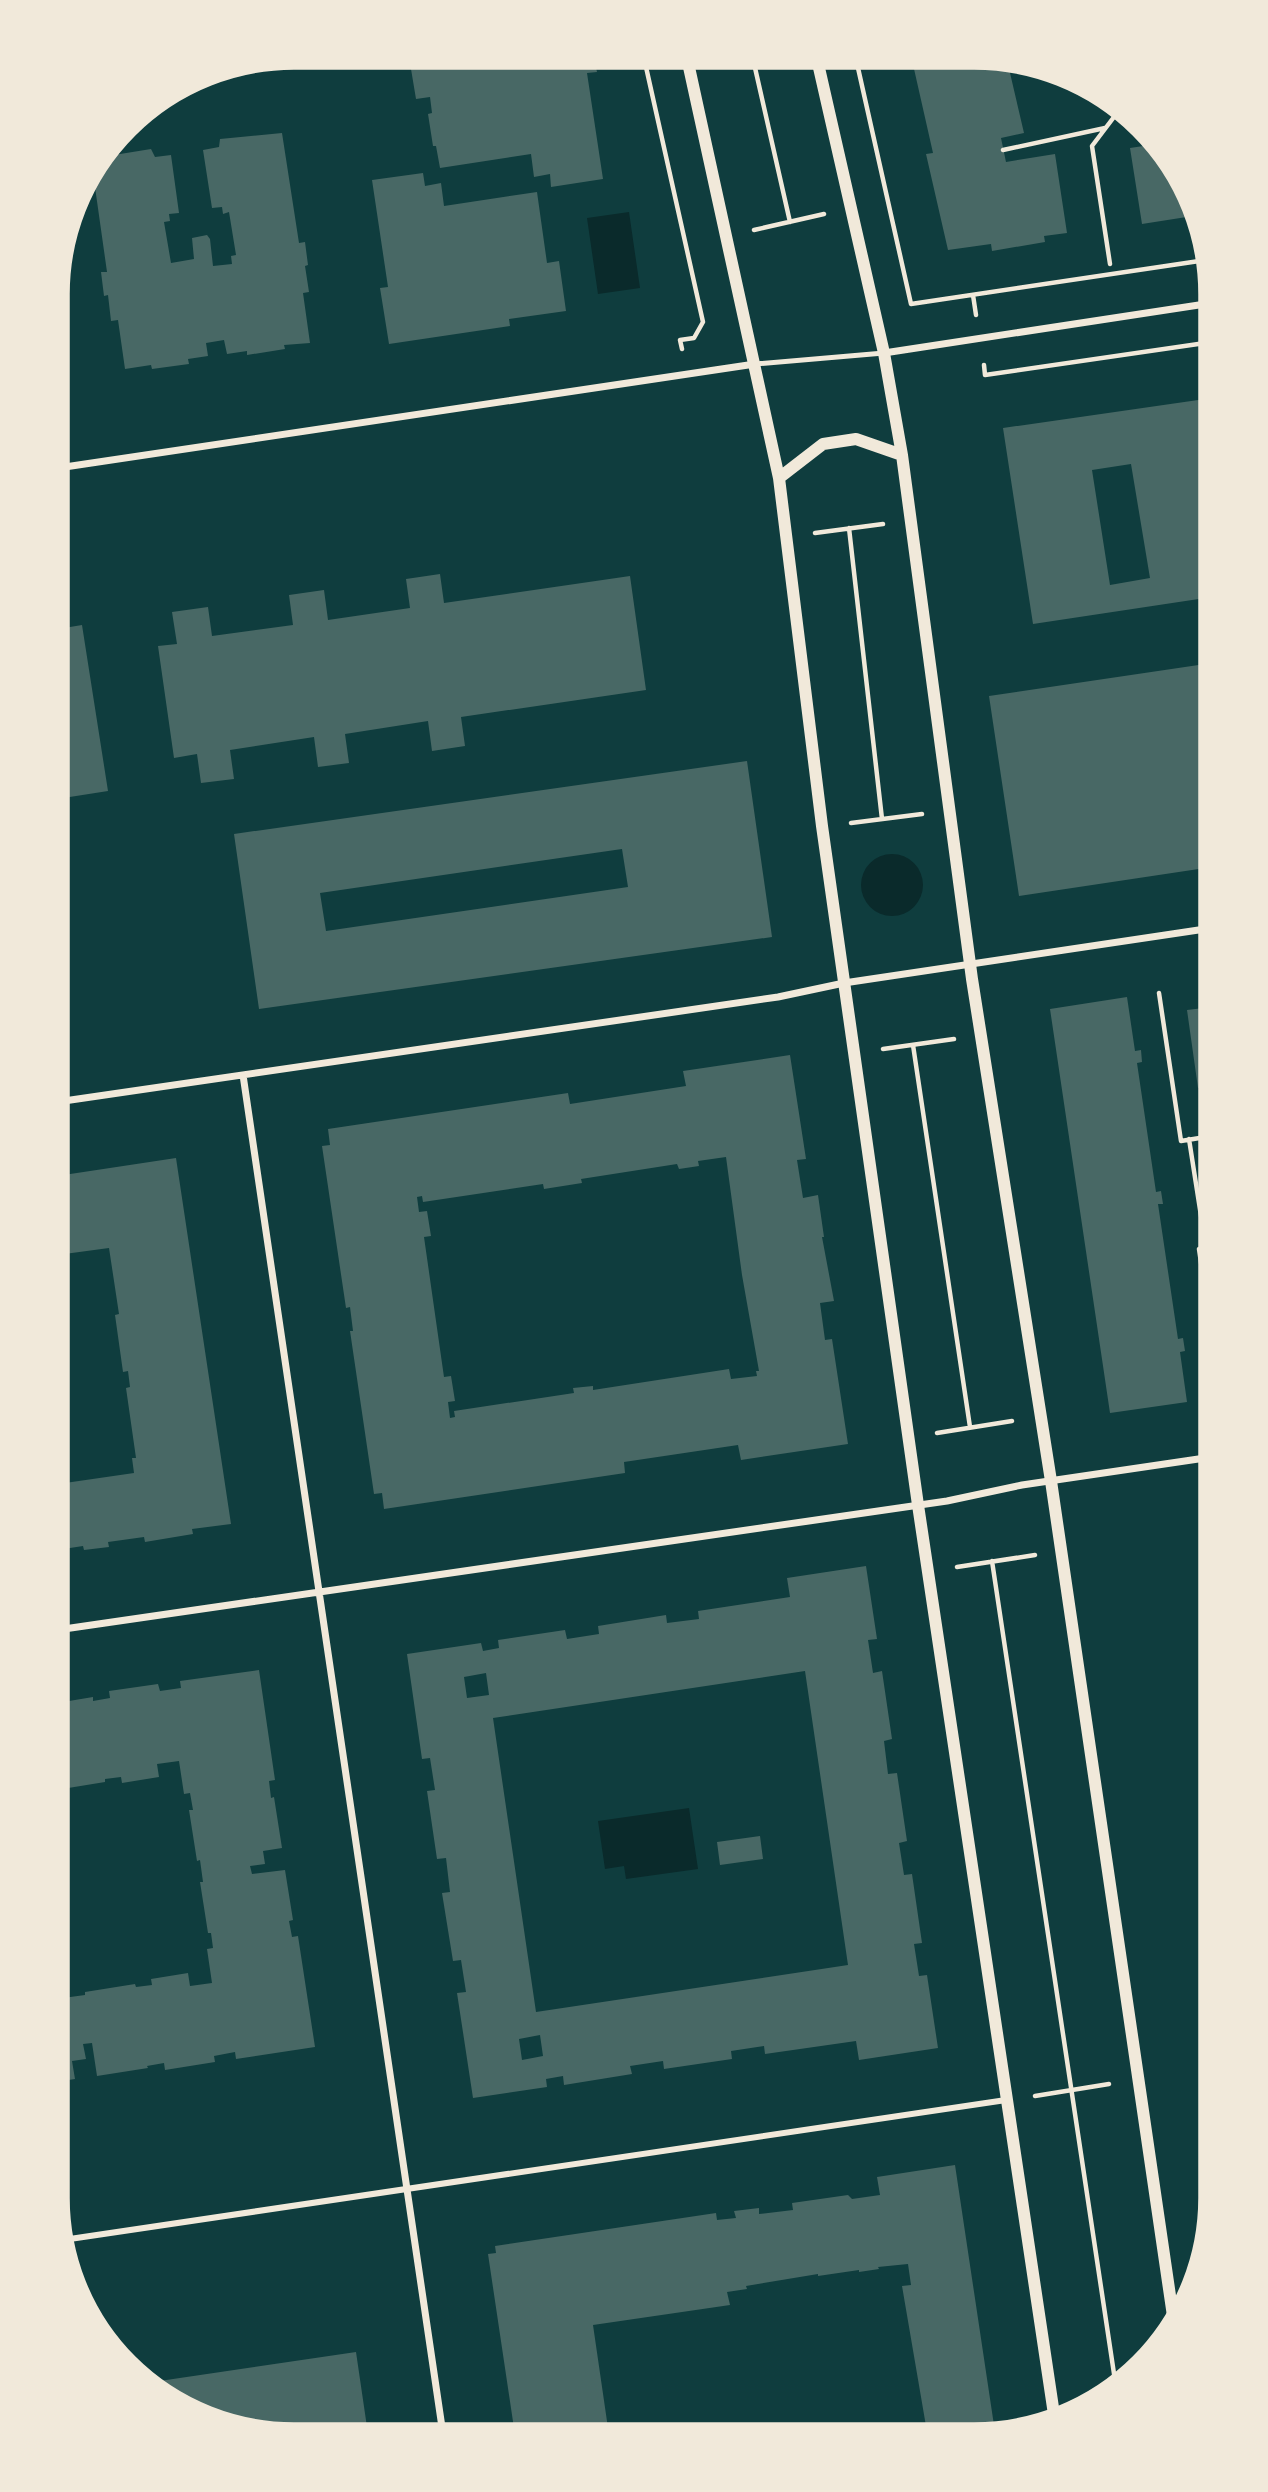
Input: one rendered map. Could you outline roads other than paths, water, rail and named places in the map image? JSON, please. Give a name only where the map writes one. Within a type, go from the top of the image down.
[{"type":"street","points":[[689,68],[779,478],[822,826],[854,1054],[918,1504],[1053,2409]]},
{"type":"street","points":[[819,68],[884,353],[902,454],[970,964],[1051,1481],[1172,2306]]},
{"type":"street","points":[[884,353],[1200,305]]},
{"type":"street","points":[[69,466],[755,364]]},
{"type":"street","points":[[779,478],[823,444],[856,439],[902,454]]},
{"type":"street","points":[[69,1100],[778,997],[844,982],[1200,930]]},
{"type":"street","points":[[243,1075],[442,2424]]},
{"type":"street","points":[[68,1628],[947,1501],[1051,1481],[1199,1459]]},
{"type":"street","points":[[72,2238],[1006,2100]]},
{"type":"lane","points":[[755,364],[884,353]]},
{"type":"water","points":[[629,212],[640,288],[598,294],[587,218]]},
{"type":"water","points":[[892,854],[914,863],[923,885],[914,907],[892,916],[870,907],[861,885],[870,863]]},
{"type":"water","points":[[689,1808],[698,1869],[626,1879],[624,1866],[605,1869],[598,1821]]}]
